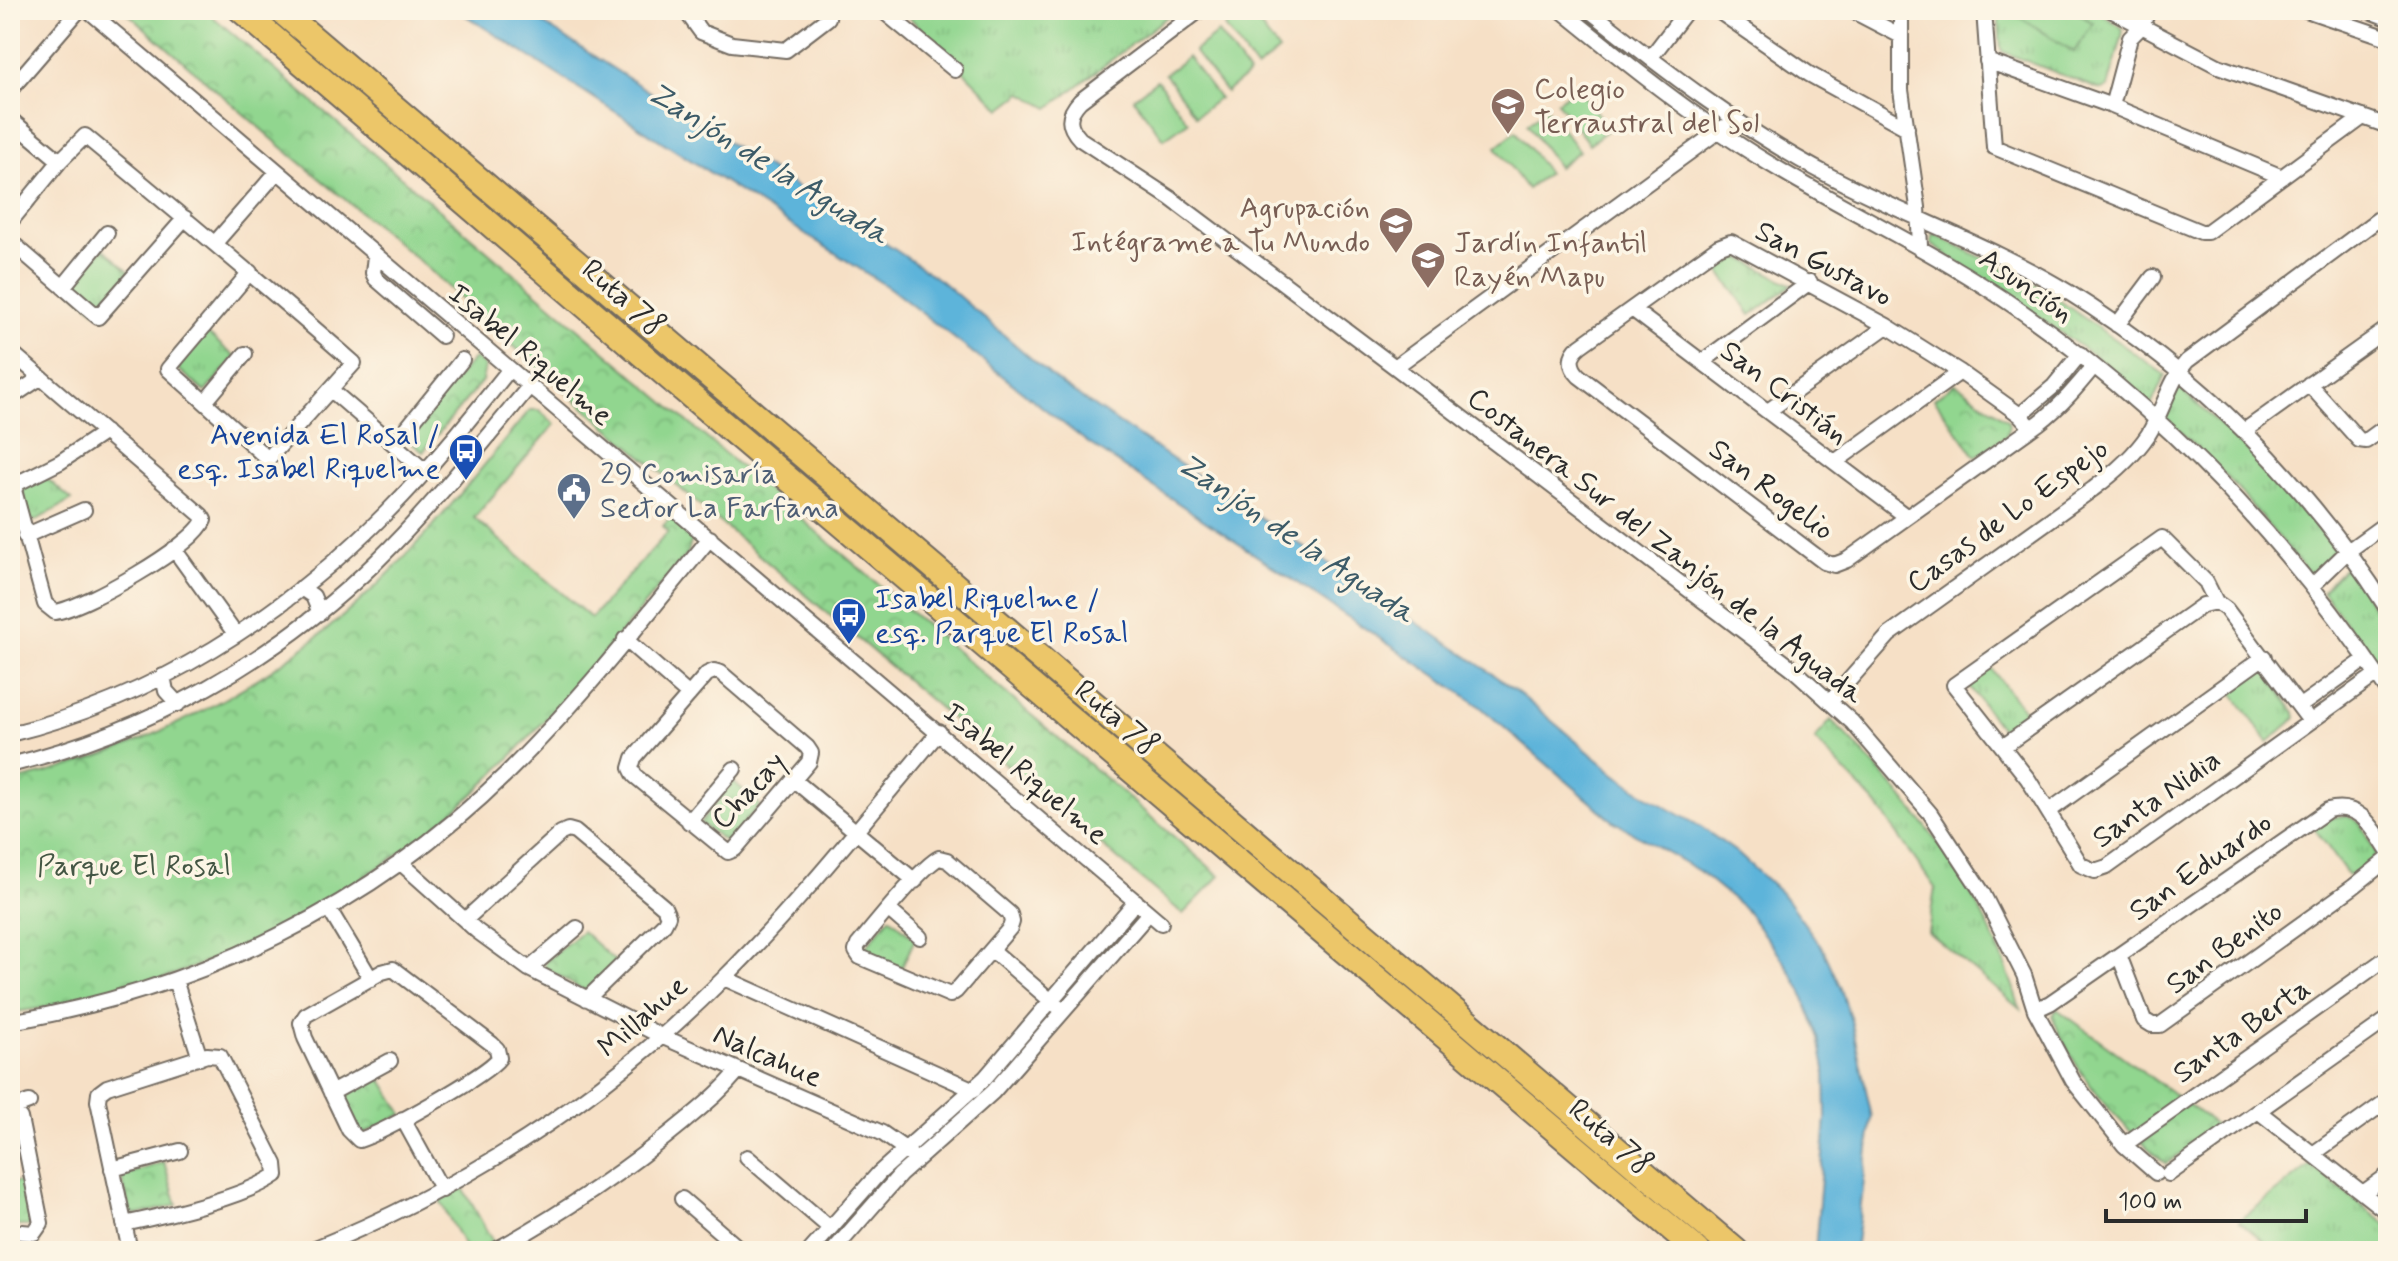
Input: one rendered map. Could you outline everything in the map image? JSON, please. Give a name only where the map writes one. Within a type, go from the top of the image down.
[{"type":"highway","name":"Ruta 78","points":[[241,10],[654,365],[1698,1251]]},
{"type":"highway","name":"Ruta 78","points":[[280,10],[1736,1251]]},
{"type":"street","points":[[10,90],[79,10]]},
{"type":"street","name":"Isabel Riquelme","points":[[88,10],[1155,918],[1064,1011]]},
{"type":"street","points":[[685,10],[701,32],[732,44],[786,50],[828,18],[829,10]]},
{"type":"street","points":[[882,10],[955,70]]},
{"type":"street","name":"Costanera Sur del Zanjón de la Aguada","points":[[1200,10],[1080,101],[1072,111],[1069,122],[1080,139],[1170,198],[1395,367],[1792,668],[1852,722],[1906,783],[1949,840],[1997,920],[2024,975],[2035,1010],[2073,1081],[2124,1145],[2162,1174],[2258,1111]]},
{"type":"street","name":"Asunción","points":[[1561,10],[1720,132],[1790,175],[1920,246],[1996,294],[2080,354],[2156,419],[2232,493],[2313,585],[2388,691]]},
{"type":"street","name":"Asunción","points":[[1589,10],[1770,143],[1828,175],[2021,266],[2117,325],[2179,373],[2244,431],[2302,493],[2348,551],[2388,610]]},
{"type":"street","points":[[1651,57],[1687,10]]},
{"type":"street","points":[[1717,10],[1809,74],[1907,128]]},
{"type":"street","points":[[1851,10],[1901,36]]},
{"type":"street","points":[[1901,10],[1901,90],[1919,217],[1920,246]]},
{"type":"street","points":[[1984,10],[1994,147],[2099,192],[2207,232],[2363,117]]},
{"type":"street","points":[[2111,10],[2218,66],[2388,126]]},
{"type":"street","points":[[2112,106],[2133,24],[2149,10]]},
{"type":"street","points":[[2306,10],[2388,38]]},
{"type":"street","points":[[2367,10],[2388,18]]},
{"type":"street","points":[[1987,61],[2112,106],[2282,177]]},
{"type":"street","points":[[1395,367],[1720,132],[1732,117]]},
{"type":"street","points":[[10,119],[60,161]]},
{"type":"street","points":[[10,222],[60,161],[85,136],[250,272],[354,363],[268,459],[168,369],[250,272]]},
{"type":"street","points":[[215,243],[277,172]]},
{"type":"street","name":"Casas de Lo Espejo","points":[[1830,702],[1889,635],[2114,472],[2141,444],[2179,373],[2191,358],[2388,212]]},
{"type":"street","points":[[10,241],[98,317],[185,218]]},
{"type":"street","points":[[63,287],[107,233]]},
{"type":"street","name":"San Gustavo","points":[[1571,360],[1580,346],[1728,242],[1810,282],[1887,326],[2020,415]]},
{"type":"street","points":[[375,256],[374,277],[442,336]]},
{"type":"street","points":[[2117,325],[2153,277]]},
{"type":"street","points":[[1702,362],[1810,282]]},
{"type":"street","name":"San Cristián","points":[[1632,309],[1907,517]]},
{"type":"street","points":[[1768,411],[1887,326]]},
{"type":"street","points":[[2244,431],[2388,328]]},
{"type":"street","points":[[10,351],[40,378],[105,432],[201,515],[204,520],[202,526],[174,549],[133,576],[60,612],[51,611],[45,604],[25,536],[15,487],[84,448],[105,432]]},
{"type":"street","points":[[205,402],[245,354]]},
{"type":"street","points":[[2032,428],[2020,415],[2054,386],[2080,354]]},
{"type":"street","points":[[395,443],[462,360]]},
{"type":"street","name":"San Rogelio","points":[[1571,360],[1572,368],[1579,376],[1824,562],[1834,565],[1842,563],[2032,428],[2058,407],[2094,366]]},
{"type":"street","points":[[10,734],[57,721],[163,676],[236,635],[301,588],[366,533],[425,471],[509,370]]},
{"type":"street","points":[[1835,462],[1960,372]]},
{"type":"street","points":[[10,398],[40,378]]},
{"type":"street","points":[[2309,384],[2359,440],[2366,441],[2388,425]]},
{"type":"street","points":[[10,765],[81,745],[178,704],[250,663],[320,613],[416,520],[529,387]]},
{"type":"street","points":[[331,390],[425,471]]},
{"type":"street","points":[[25,536],[84,510]]},
{"type":"street","points":[[2313,585],[2348,551],[2388,522]]},
{"type":"street","points":[[10,1022],[94,1004],[175,980],[261,945],[329,909],[400,862],[507,773],[550,728],[710,538]]},
{"type":"street","name":"Santa Nidia","points":[[2216,602],[2206,582],[2162,538],[1954,685],[2004,746],[2049,811],[2081,865],[2091,871],[2103,870],[2377,674]]},
{"type":"street","points":[[174,549],[236,635]]},
{"type":"street","points":[[301,588],[313,596],[320,613]]},
{"type":"street","points":[[2004,746],[2203,605],[2216,602],[2226,609],[2264,657],[2310,721]]},
{"type":"street","points":[[625,639],[689,695]]},
{"type":"street","name":"Santa Nidia","points":[[2049,811],[2264,657]]},
{"type":"street","points":[[2300,706],[2366,659]]},
{"type":"street","name":"Chacay","points":[[714,671],[721,673],[810,750],[809,762],[794,780],[731,852],[724,851],[689,822],[635,776],[631,768],[634,758],[709,672],[714,671]]},
{"type":"street","points":[[163,676],[166,691],[178,704]]},
{"type":"street","name":"Millahue","points":[[308,1251],[442,1190],[489,1163],[564,1112],[661,1036],[724,978],[939,732]]},
{"type":"street","points":[[689,822],[734,769]]},
{"type":"street","points":[[794,780],[915,881]]},
{"type":"street","name":"San Eduardo","points":[[2035,1010],[2050,1003],[2328,810],[2345,808],[2360,814],[2388,851]]},
{"type":"street","points":[[465,920],[561,833],[573,831],[664,907],[668,916],[664,924],[587,999]]},
{"type":"street","points":[[944,859],[1010,914],[1012,919],[1010,928],[950,995],[856,953],[856,947],[915,881],[934,860],[944,859]]},
{"type":"street","name":"San Benito","points":[[2119,955],[2144,1020],[2160,1025],[2388,859]]},
{"type":"street","name":"Nalcahue","points":[[400,862],[465,920],[529,969],[661,1036],[882,1133],[916,1161]]},
{"type":"street","points":[[810,1251],[869,1183],[974,1090],[1136,901]]},
{"type":"street","points":[[329,909],[371,979]]},
{"type":"street","points":[[889,910],[920,937]]},
{"type":"street","points":[[529,969],[577,928]]},
{"type":"street","points":[[833,1251],[883,1192],[983,1103],[1064,1011],[992,950]]},
{"type":"street","name":"Santa Berta","points":[[2124,1145],[2388,957]]},
{"type":"street","points":[[389,970],[398,972],[492,1044],[499,1056],[498,1061],[483,1072],[403,1119],[366,1138],[356,1139],[305,1038],[302,1019],[371,979],[389,970]]},
{"type":"street","points":[[724,978],[974,1090]]},
{"type":"street","points":[[175,980],[200,1058]]},
{"type":"street","points":[[2388,1019],[2258,1111],[2388,1213]]},
{"type":"street","points":[[124,1224],[229,1195],[270,1179],[277,1173],[224,1061],[217,1055],[107,1087],[99,1093],[98,1101],[112,1169],[124,1224],[130,1251]]},
{"type":"street","points":[[331,1093],[390,1061]]},
{"type":"street","points":[[494,1251],[553,1216],[644,1153],[720,1091],[738,1071]]},
{"type":"street","points":[[2313,1154],[2388,1100]]},
{"type":"street","points":[[10,1231],[34,1233],[41,1223],[20,1118],[12,1107],[29,1102]]},
{"type":"street","points":[[403,1119],[442,1190]]},
{"type":"street","points":[[112,1169],[180,1151]]},
{"type":"street","points":[[747,1157],[830,1228]]},
{"type":"street","points":[[2363,1193],[2388,1175]]},
{"type":"street","points":[[682,1199],[742,1251]]},
{"type":"green space","points":[[124,10],[205,10],[1220,876],[1183,914],[539,369],[423,264]]},
{"type":"green space","points":[[902,10],[1176,10],[1049,108],[1022,93],[1001,109]]},
{"type":"green space","points":[[1248,10],[1279,51],[1256,69],[1225,27]]},
{"type":"green space","points":[[1998,10],[2095,10],[2120,26],[2123,29],[2122,37],[2108,87],[2098,89],[2001,51]]},
{"type":"green space","points":[[2023,10],[2073,10],[2093,23],[2074,52],[2019,16]]},
{"type":"green space","points":[[1218,33],[1249,74],[1226,92],[1194,51]]},
{"type":"green space","points":[[1188,57],[1219,98],[1196,116],[1165,74]]},
{"type":"green space","points":[[1157,80],[1188,122],[1164,139],[1133,98]]},
{"type":"green space","points":[[1577,87],[1609,129],[1589,144],[1557,102]]},
{"type":"green space","points":[[1547,109],[1579,151],[1558,167],[1527,124]]},
{"type":"green space","points":[[1516,131],[1548,173],[1527,189],[1496,147]]},
{"type":"green space","points":[[1934,234],[2039,286],[2165,375],[2151,405],[2102,361],[1931,244]]},
{"type":"green space","points":[[103,248],[130,272],[96,311],[69,288]]},
{"type":"green space","points":[[1728,251],[1792,285],[1751,315],[1712,261]]},
{"type":"green space","points":[[207,333],[235,357],[205,392],[177,368]]},
{"type":"green space","points":[[474,358],[485,366],[482,381],[423,452],[406,438]]},
{"type":"green space","points":[[1955,383],[2007,420],[2009,425],[2006,436],[1976,457],[1934,399]]},
{"type":"green space","points":[[2178,387],[2263,464],[2336,550],[2310,575],[2229,479],[2166,418]]},
{"type":"green space","name":"Parque El Rosal","points":[[530,410],[539,410],[555,424],[474,518],[591,618],[668,532],[663,526],[670,518],[693,535],[688,553],[592,666],[518,749],[452,813],[357,882],[304,914],[195,966],[140,986],[88,1000],[10,1013],[10,782],[60,769],[159,732],[207,709],[296,652],[338,620],[398,564]]},
{"type":"green space","points":[[46,478],[72,500],[35,521],[29,519],[23,492],[25,486]]},
{"type":"green space","points":[[2346,565],[2388,630],[2388,680],[2322,591]]},
{"type":"green space","points":[[1990,667],[2026,713],[2003,731],[1968,685]]},
{"type":"green space","points":[[2259,667],[2265,670],[2296,718],[2268,742],[2228,686]]},
{"type":"green space","points":[[1831,720],[1891,784],[1945,852],[1989,927],[2020,1009],[1928,932],[1935,888],[1877,805],[1815,740]]},
{"type":"green space","points":[[733,781],[760,805],[727,843],[700,823]]},
{"type":"green space","points":[[2347,815],[2360,823],[2376,853],[2372,860],[2349,876],[2314,828],[2329,818]]},
{"type":"green space","points":[[890,917],[915,939],[901,969],[864,953]]},
{"type":"green space","points":[[582,931],[617,963],[587,990],[544,967],[546,961]]},
{"type":"green space","points":[[2057,1009],[2219,1127],[2166,1164],[2131,1132],[2085,1078],[2052,1015]]},
{"type":"green space","points":[[379,1075],[403,1114],[363,1134],[357,1133],[343,1097]]},
{"type":"green space","points":[[164,1162],[177,1205],[137,1215],[131,1213],[121,1176]]},
{"type":"green space","points":[[2310,1165],[2388,1226],[2388,1251],[2276,1251],[2239,1221]]},
{"type":"green space","points":[[24,1181],[32,1216],[30,1226],[10,1226],[10,1183]]},
{"type":"green space","points":[[463,1188],[493,1242],[476,1251],[467,1251],[440,1201]]},
{"type":"water","points":[[457,10],[522,10],[897,251],[941,281],[1062,385],[1480,665],[1521,695],[1615,774],[1736,852],[1784,896],[1823,949],[1840,986],[1852,1024],[1872,1118],[1855,1251],[1815,1251],[1826,1118],[1825,1069],[1819,1038],[1801,990],[1784,961],[1743,907],[1699,871],[1613,821],[1477,704],[1087,442],[891,289]]},
{"type":"place","name":"Colegio Terraustral del Sol","points":[[1508,136]]},
{"type":"place","name":"Agrupación Intégrame a Tu Mundo","points":[[1396,255]]},
{"type":"place","name":"Jardín Infantil Rayén Mapu","points":[[1428,290]]},
{"type":"place","name":"Avenida El Rosal / esq. Isabel Riquelme","points":[[466,482]]},
{"type":"place","name":"29 Comisaría Sector La Farfana","points":[[574,521]]},
{"type":"place","name":"Isabel Riquelme / esq. Parque El Rosal","points":[[849,646]]},
{"type":"water label","name":"Zanjón de la Aguada","points":[[769,162]]},
{"type":"water label","name":"Zanjón de la Aguada","points":[[1297,537]]}]
